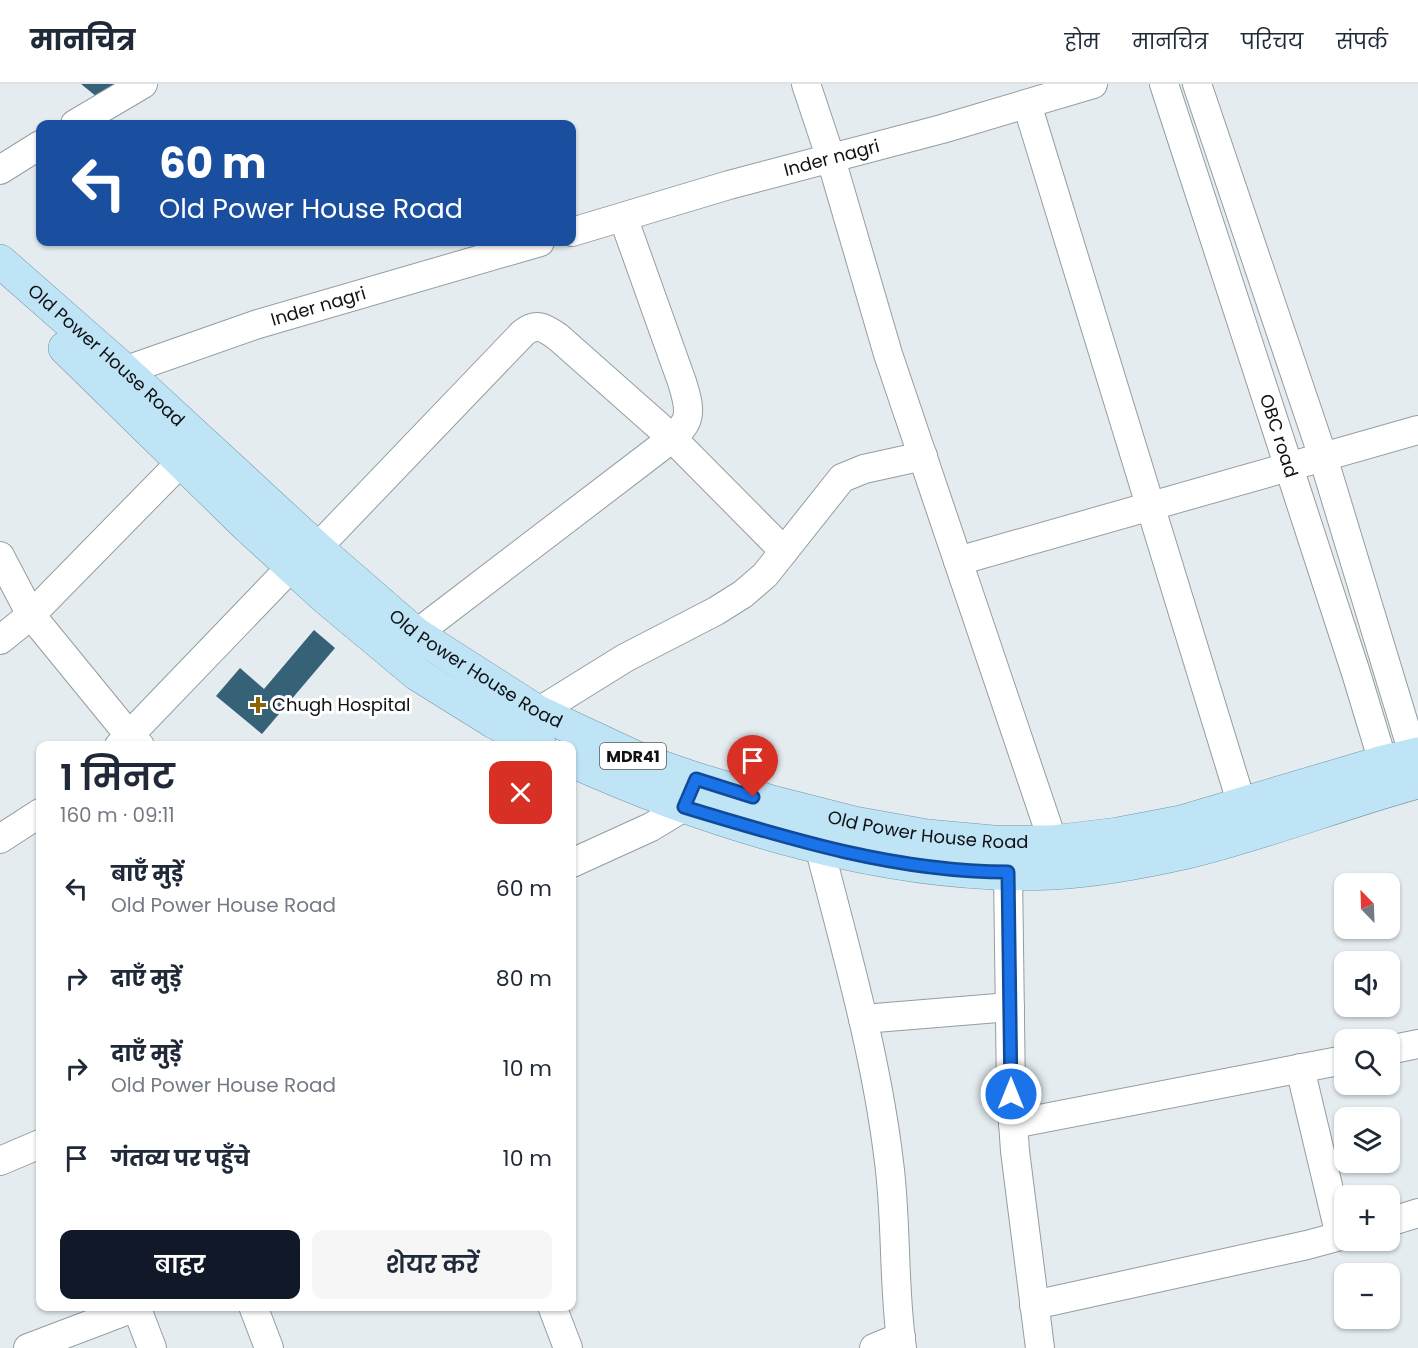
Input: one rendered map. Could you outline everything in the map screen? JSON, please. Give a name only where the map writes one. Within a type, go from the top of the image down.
[{"type":"highway","name":"Old Power House Road","points":[[0,261],[112,375],[304,558],[327,600],[417,674],[494,722],[530,741]]},
{"type":"highway","name":"Old Power House Road","points":[[0,287],[112,375],[181,462],[304,558],[416,634],[538,712],[642,760],[690,793],[819,846],[923,866],[1054,873],[1188,852],[1297,820],[1407,769]]},
{"type":"highway","name":"Old Power House Road","points":[[576,763],[631,788],[772,802],[854,823],[927,837],[993,842],[1053,843],[1181,822],[1242,805],[1407,769]]},
{"type":"street","points":[[82,120],[143,84]]},
{"type":"street","points":[[806,84],[831,159],[888,354],[1053,843]]},
{"type":"street","name":"Inder nagri","points":[[576,231],[729,185],[942,129],[1093,84]]},
{"type":"street","name":"OBC road","points":[[1164,84],[1288,466],[1407,769]]},
{"type":"street","name":"OBC road","points":[[1197,84],[1323,457],[1407,769]]},
{"type":"street","points":[[1027,104],[1242,805]]},
{"type":"street","points":[[0,170],[36,148]]},
{"type":"street","points":[[416,634],[672,438],[689,416],[688,403],[622,217]]},
{"type":"street","name":"Inder nagri","points":[[112,375],[269,320],[526,246]]},
{"type":"street","points":[[130,741],[523,333],[535,326],[542,327],[558,337],[672,438],[784,551]]},
{"type":"street","points":[[958,561],[1418,430]]},
{"type":"street","points":[[538,712],[625,658],[716,611],[743,594],[765,574],[842,478],[864,469],[923,456]]},
{"type":"street","points":[[0,640],[31,615],[181,462]]},
{"type":"street","points":[[0,556],[31,615],[128,741]]},
{"type":"street","points":[[576,861],[651,827],[690,793]]},
{"type":"street","points":[[0,839],[36,816]]},
{"type":"street","points":[[819,846],[873,1064],[889,1163],[902,1343],[874,1348]]},
{"type":"street","points":[[1008,872],[1013,1124],[1040,1348]]},
{"type":"street","points":[[863,1019],[1010,1007]]},
{"type":"street","points":[[1400,1048],[1418,1044]]},
{"type":"street","points":[[1013,1124],[1334,1062]]},
{"type":"street","points":[[1300,1068],[1334,1203]]},
{"type":"street","points":[[0,1161],[36,1146]]},
{"type":"street","points":[[1400,1219],[1418,1213]]},
{"type":"street","points":[[1034,1305],[1334,1237]]},
{"type":"street","points":[[28,1348],[125,1311]]},
{"type":"street","points":[[138,1311],[152,1348]]},
{"type":"street","points":[[255,1311],[269,1348]]},
{"type":"street","points":[[554,1311],[568,1348]]},
{"type":"building","points":[[81,84],[143,84],[118,114]]},
{"type":"building","points":[[314,630],[335,648],[262,734],[216,696],[240,668],[264,689]]},
{"type":"place","name":"Chugh Hospital","points":[[258,705]]},
{"type":"route","points":[[753,797],[696,779],[684,807],[847,853],[923,866],[1008,872],[1011,1094]]}]
